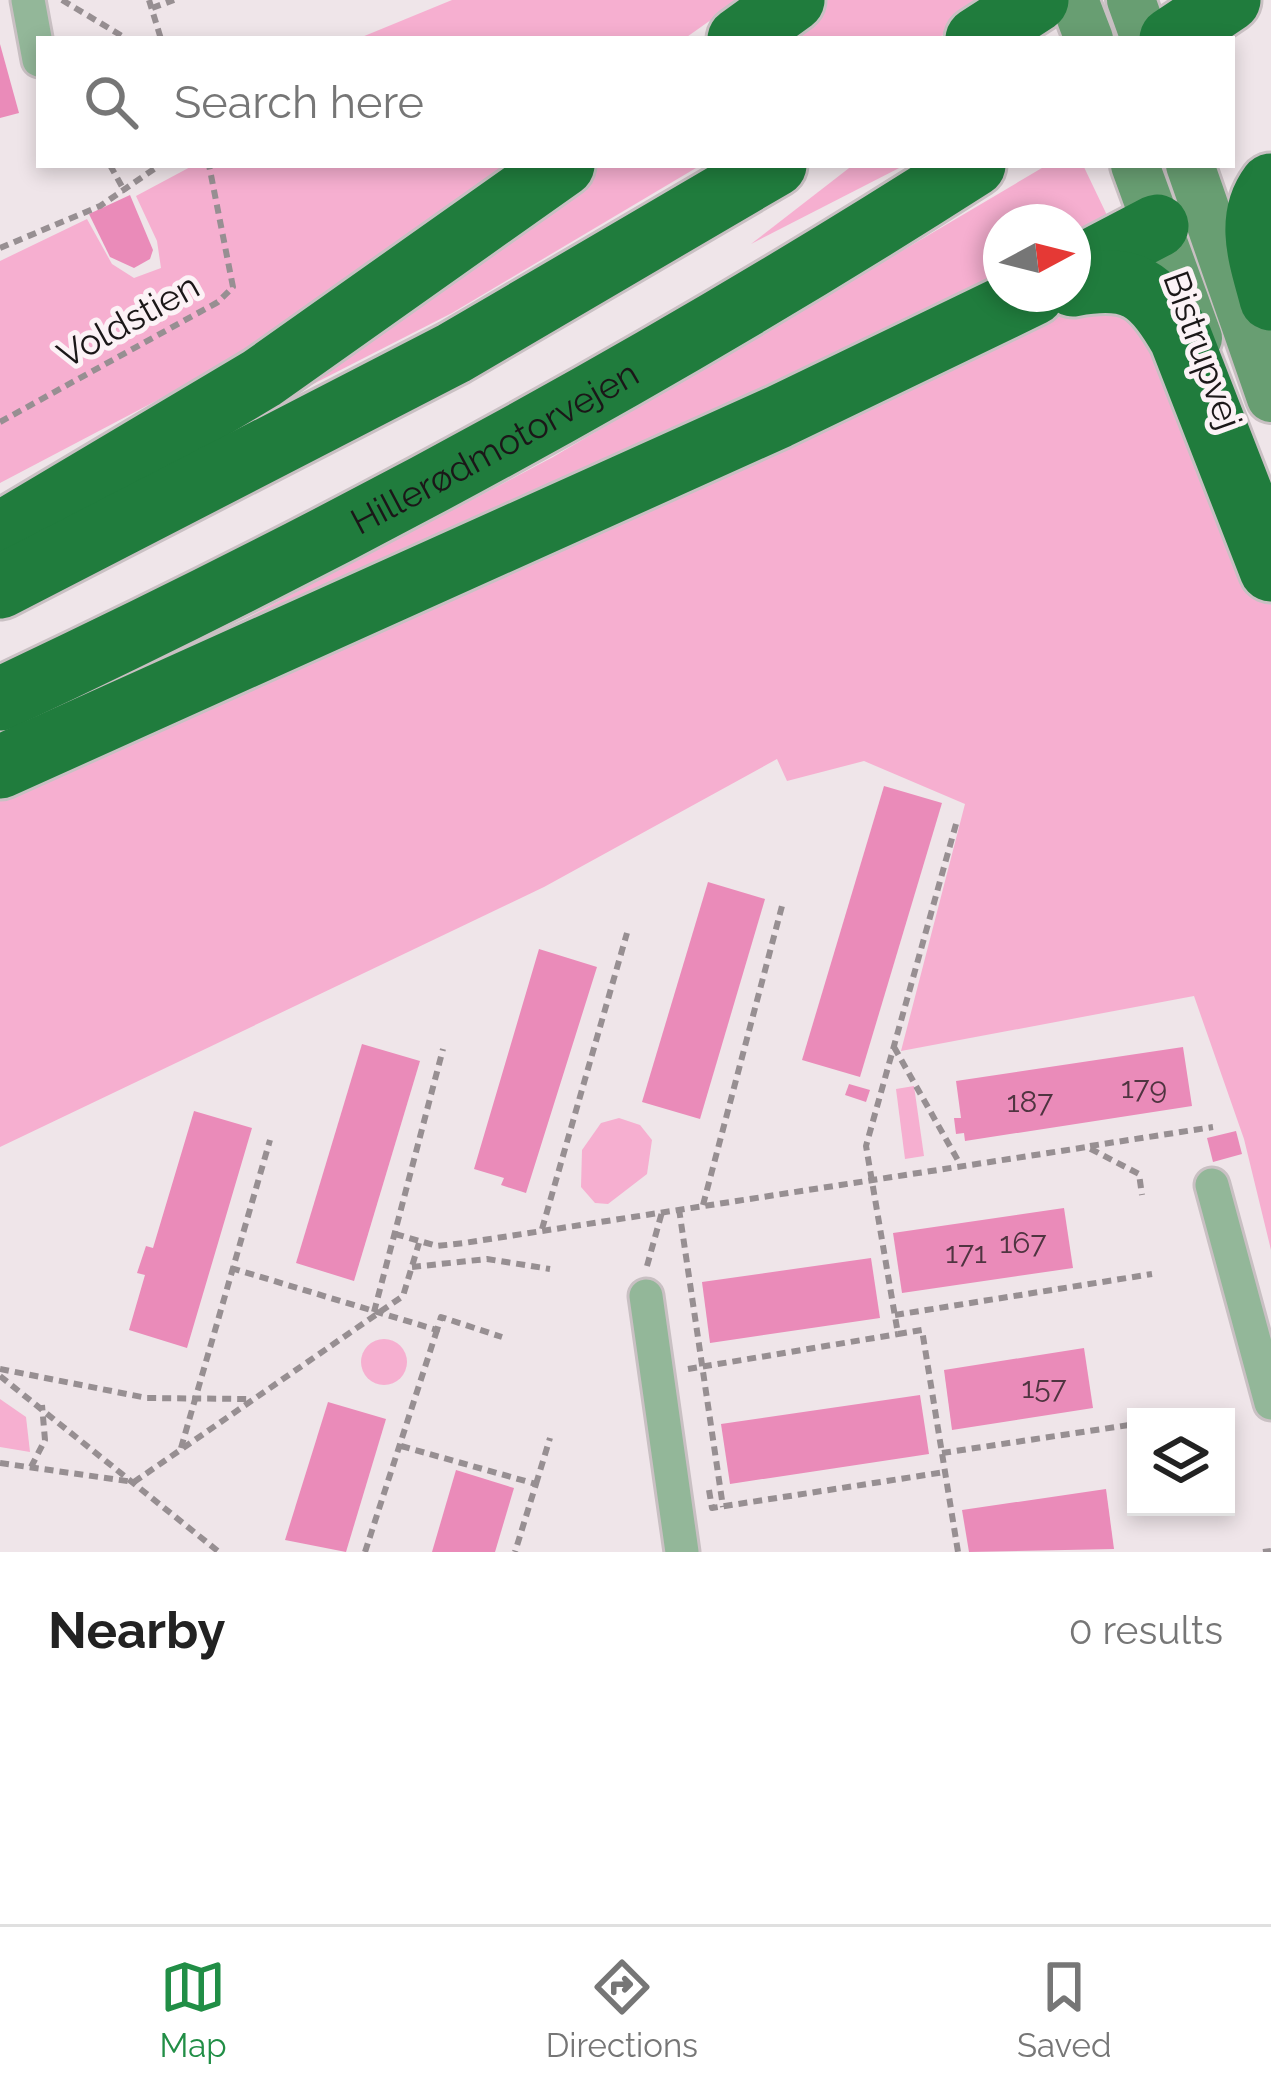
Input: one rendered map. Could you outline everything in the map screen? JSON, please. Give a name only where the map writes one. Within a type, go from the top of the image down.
[{"type":"highway","points":[[743,36],[793,0]]},
{"type":"highway","points":[[982,36],[1037,0]]},
{"type":"highway","points":[[1175,36],[1229,0]]},
{"type":"highway","points":[[0,534],[262,378],[558,168]]},
{"type":"highway","points":[[0,587],[454,353],[770,168]]},
{"type":"highway","name":"Hillerødmotorvejen","points":[[0,699],[136,635],[507,442],[969,168]]},
{"type":"highway","points":[[1091,258],[1184,198],[1271,174]]},
{"type":"highway","points":[[1271,185],[1259,201],[1256,224],[1271,298]]},
{"type":"highway","points":[[1091,283],[1140,286],[1162,308],[1181,339],[1271,569]]},
{"type":"highway","points":[[0,766],[758,426],[996,312]]},
{"type":"main road","points":[[1075,0],[1088,36]]},
{"type":"main road","points":[[1131,0],[1144,36]]},
{"type":"main road","name":"Bistrupvej","points":[[1139,168],[1184,198],[1271,398]]},
{"type":"main road","name":"Bistrupvej","points":[[1184,198],[1271,534]]},
{"type":"street","points":[[28,0],[36,44]]},
{"type":"street","points":[[1211,1185],[1271,1403]]},
{"type":"street","points":[[646,1284],[682,1552]]},
{"type":"path","points":[[62,0],[122,36]]},
{"type":"path","points":[[160,36],[150,4],[174,0]]},
{"type":"path","points":[[112,168],[124,191]]},
{"type":"path","points":[[0,248],[124,191],[156,168]]},
{"type":"path","name":"Voldstien","points":[[0,422],[218,302],[233,287],[210,168]]},
{"type":"path","points":[[898,1334],[866,1146],[956,824]]},
{"type":"path","points":[[703,1205],[782,906]]},
{"type":"path","points":[[542,1230],[627,933]]},
{"type":"path","points":[[894,1047],[961,1165]]},
{"type":"path","points":[[374,1312],[443,1049]]},
{"type":"path","points":[[395,1234],[437,1246],[1214,1127]]},
{"type":"path","points":[[181,1449],[270,1140]]},
{"type":"path","points":[[1087,1147],[1139,1174],[1142,1195]]},
{"type":"path","points":[[679,1209],[723,1507]]},
{"type":"path","points":[[646,1284],[662,1212]]},
{"type":"path","points":[[0,1463],[134,1481],[374,1312],[404,1296],[419,1241]]},
{"type":"path","points":[[412,1267],[487,1259],[550,1269]]},
{"type":"path","points":[[231,1268],[437,1330]]},
{"type":"path","points":[[895,1315],[1152,1274]]},
{"type":"path","points":[[920,1311],[958,1552]]},
{"type":"path","points":[[365,1552],[441,1317],[502,1336]]},
{"type":"path","points":[[657,1374],[922,1330]]},
{"type":"path","points":[[0,1373],[194,1401],[253,1399]]},
{"type":"path","points":[[0,1373],[219,1552]]},
{"type":"path","points":[[31,1467],[45,1440],[41,1405]]},
{"type":"path","points":[[664,1424],[698,1420],[712,1508],[945,1472]]},
{"type":"path","points":[[942,1453],[1127,1425]]},
{"type":"path","points":[[514,1552],[550,1438]]},
{"type":"path","points":[[400,1445],[536,1484]]},
{"type":"shaded area","points":[[452,0],[739,0],[688,36],[364,36]]},
{"type":"shaded area","points":[[815,0],[1016,0],[941,36],[766,36]]},
{"type":"shaded area","points":[[188,168],[503,168],[232,361],[0,483],[0,261],[87,219],[112,264],[134,278],[161,268],[157,241],[136,196]]},
{"type":"shaded area","points":[[586,168],[696,168],[452,313],[149,468]]},
{"type":"shaded area","points":[[849,168],[899,168],[751,244]]},
{"type":"shaded area","points":[[1042,168],[1084,168],[1115,232],[1091,243],[1091,204],[983,204],[983,294],[0,748],[553,457]]},
{"type":"shaded area","points":[[1091,302],[1157,325],[1271,604],[1271,1250],[1244,1139],[1194,996],[901,1051],[965,804],[864,761],[787,781],[777,759],[544,887],[0,1147],[0,790],[123,740],[1070,312],[1091,312]]},
{"type":"shaded area","points":[[914,1086],[924,1156],[905,1159],[896,1089]]},
{"type":"shaded area","points":[[619,1118],[640,1125],[652,1140],[647,1174],[608,1204],[595,1203],[581,1187],[582,1150],[601,1123]]},
{"type":"shaded area","points":[[384,1339],[400,1346],[407,1362],[400,1378],[384,1385],[368,1378],[361,1362],[368,1346]]},
{"type":"shaded area","points":[[0,1399],[26,1417],[30,1452],[0,1447]]},
{"type":"building","points":[[0,44],[19,113],[0,118]]},
{"type":"building","points":[[130,195],[153,250],[150,259],[134,268],[110,257],[89,214]]},
{"type":"building","points":[[884,786],[942,803],[860,1077],[802,1060]]},
{"type":"building","points":[[708,882],[765,899],[700,1119],[642,1102]]},
{"type":"building","points":[[539,949],[597,967],[526,1193],[501,1185],[504,1178],[474,1169]]},
{"type":"building","points":[[362,1044],[420,1061],[354,1281],[296,1263]]},
{"type":"building","points":[[1183,1047],[1192,1106],[965,1141],[964,1133],[956,1134],[954,1118],[961,1118],[956,1081]]},
{"type":"building","points":[[849,1084],[870,1090],[866,1102],[845,1095]]},
{"type":"building","points":[[194,1111],[252,1128],[187,1348],[129,1330],[145,1275],[137,1273],[146,1246],[153,1248]]},
{"type":"building","points":[[1236,1131],[1242,1154],[1213,1162],[1207,1138]]},
{"type":"building","points":[[1064,1208],[1073,1268],[902,1293],[893,1233]]},
{"type":"building","points":[[871,1258],[880,1318],[710,1343],[702,1282]]},
{"type":"building","points":[[1084,1348],[1093,1408],[952,1430],[944,1370]]},
{"type":"building","points":[[920,1395],[929,1454],[730,1484],[721,1424]]},
{"type":"building","points":[[328,1402],[386,1419],[346,1552],[285,1540]]},
{"type":"building","points":[[456,1470],[514,1488],[495,1552],[432,1552]]},
{"type":"building","points":[[1106,1489],[1114,1549],[969,1552],[962,1510]]}]
